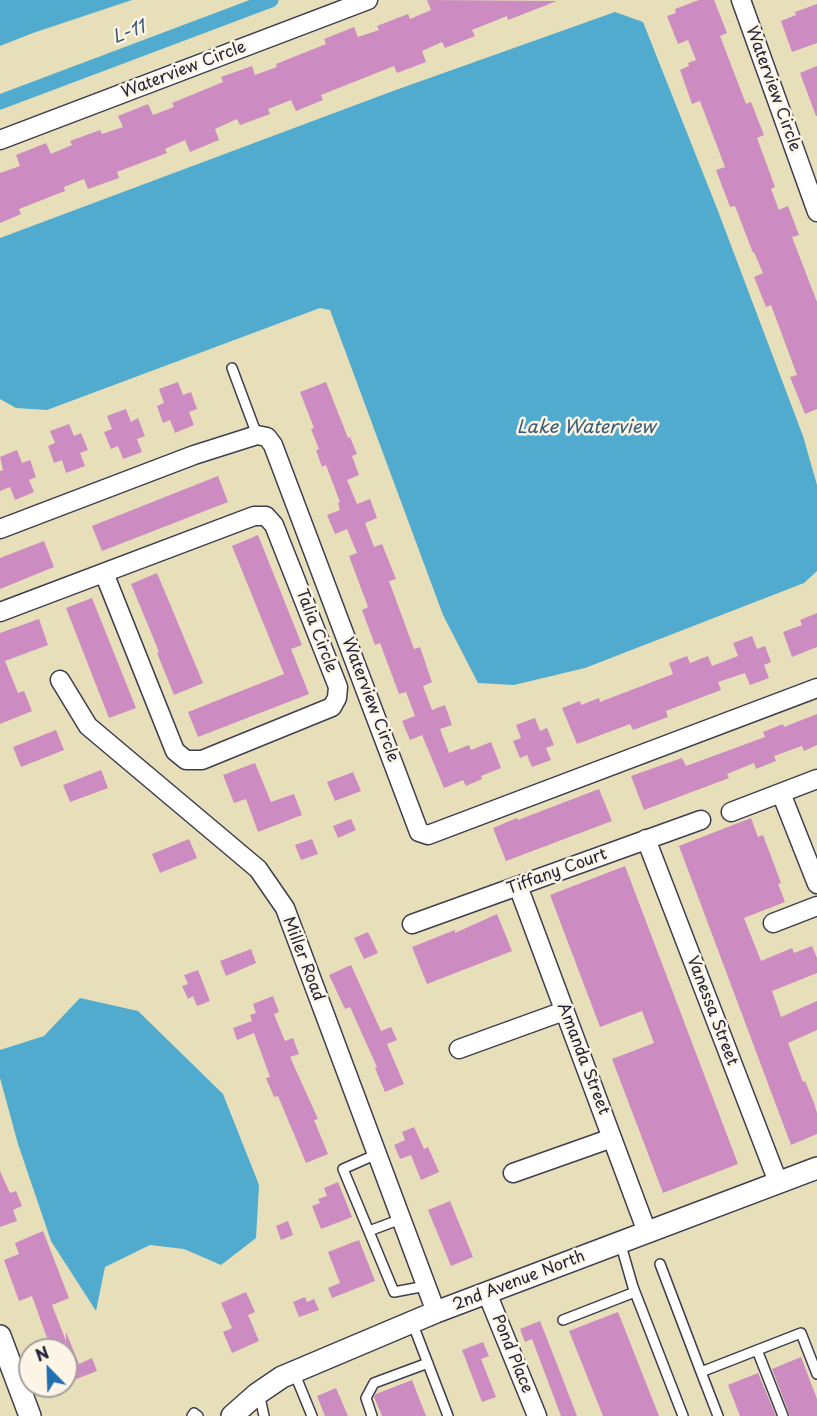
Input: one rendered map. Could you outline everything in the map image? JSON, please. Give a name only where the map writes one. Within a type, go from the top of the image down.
[{"type":"street","name":"Waterview Circle","points":[[0,140],[368,0]]},
{"type":"street","name":"Waterview Circle","points":[[741,0],[817,212]]},
{"type":"street","name":"Waterview Circle","points":[[257,435],[267,437],[273,445],[419,832],[428,835],[817,688]]},
{"type":"street","points":[[0,529],[194,455],[257,435]]},
{"type":"street","name":"Talia Circle","points":[[0,612],[254,516],[266,516],[274,525],[338,687],[337,698],[332,706],[202,760],[186,760],[175,751],[104,573]]},
{"type":"street","name":"Miller Road","points":[[60,680],[88,726],[258,869],[285,908],[436,1312]]},
{"type":"street","points":[[731,812],[817,779]]},
{"type":"street","points":[[781,793],[817,884]]},
{"type":"street","name":"Tiffany Court","points":[[412,924],[701,820]]},
{"type":"street","name":"Vanessa Street","points":[[646,839],[778,1182]]},
{"type":"street","name":"Amanda Street","points":[[518,886],[647,1232]]},
{"type":"street","points":[[773,923],[817,906]]},
{"type":"street","points":[[459,1049],[564,1011]]},
{"type":"street","points":[[513,1173],[612,1138]]},
{"type":"street","name":"2nd Avenue North","points":[[232,1416],[259,1392],[282,1377],[436,1312],[817,1168]]},
{"type":"street","name":"Pond Place","points":[[487,1293],[537,1416]]},
{"type":"street","points":[[0,1336],[6,1371],[30,1416]]},
{"type":"lane","points":[[232,368],[257,435]]},
{"type":"lane","points":[[377,1155],[343,1169],[394,1292],[426,1286]]},
{"type":"lane","points":[[369,1231],[401,1219]]},
{"type":"lane","points":[[620,1242],[635,1292],[683,1416]]},
{"type":"lane","points":[[660,1264],[718,1416]]},
{"type":"lane","points":[[563,1320],[635,1292]]},
{"type":"lane","points":[[412,1322],[448,1416]]},
{"type":"lane","points":[[701,1372],[801,1333],[817,1374]]},
{"type":"lane","points":[[757,1350],[783,1416]]},
{"type":"lane","points":[[372,1416],[366,1398],[374,1383],[428,1363]]},
{"type":"lane","points":[[294,1372],[312,1416]]},
{"type":"lane","points":[[259,1392],[264,1416]]},
{"type":"lane","points":[[192,1416],[194,1413],[198,1416]]},
{"type":"water","points":[[0,0],[132,0],[0,46]]},
{"type":"water","name":"Lake Waterview","points":[[615,12],[643,22],[718,211],[803,436],[817,485],[817,571],[804,583],[585,668],[514,685],[478,683],[443,615],[330,310],[320,308],[47,410],[16,408],[0,399],[0,238],[393,91]]},
{"type":"water","points":[[80,998],[138,1011],[223,1094],[259,1185],[256,1238],[221,1265],[184,1249],[150,1245],[105,1267],[96,1311],[51,1241],[18,1144],[0,1078],[0,1050],[44,1036]]},
{"type":"building","points":[[427,0],[557,1],[508,20],[507,16],[472,30],[475,36],[445,48],[442,42],[422,51],[426,62],[397,73],[394,66],[321,95],[323,100],[296,111],[291,100],[268,109],[270,114],[240,125],[237,119],[215,129],[219,140],[190,152],[185,140],[165,149],[167,153],[117,172],[119,178],[88,189],[84,179],[64,187],[65,191],[19,209],[21,214],[0,223],[0,173],[20,166],[16,155],[46,143],[51,154],[72,145],[70,141],[100,130],[102,134],[123,127],[118,116],[148,104],[153,115],[174,107],[172,103],[223,82],[221,77],[252,66],[255,75],[277,67],[276,64],[326,44],[324,39],[354,27],[358,37],[379,30],[377,26],[408,14],[410,19],[431,10]]},
{"type":"building","points":[[699,0],[714,0],[727,33],[720,36],[746,104],[751,102],[764,135],[757,138],[775,187],[771,189],[779,210],[788,206],[799,235],[792,237],[817,302],[817,409],[805,414],[790,377],[797,375],[771,305],[766,307],[754,277],[763,273],[735,206],[730,207],[716,170],[725,167],[700,101],[692,104],[680,70],[696,60],[688,40],[678,44],[667,16],[676,13],[675,9]]},
{"type":"building","points":[[817,4],[817,43],[792,52],[781,21],[796,15],[795,12]]},
{"type":"building","points":[[817,66],[817,116],[816,116],[800,73]]},
{"type":"building","points":[[178,382],[183,395],[191,392],[197,409],[189,412],[194,425],[175,433],[170,420],[163,423],[157,406],[164,403],[159,389]]},
{"type":"building","points":[[326,382],[348,438],[350,437],[357,454],[352,456],[359,475],[347,480],[357,504],[370,499],[377,518],[365,523],[374,547],[382,544],[396,579],[389,581],[414,649],[420,647],[432,682],[423,686],[432,710],[445,705],[452,725],[440,729],[449,753],[469,745],[471,750],[491,742],[501,768],[481,776],[482,779],[466,786],[463,780],[444,788],[422,735],[410,740],[402,721],[415,716],[406,692],[399,694],[380,643],[375,645],[362,610],[368,607],[349,556],[357,553],[347,529],[335,534],[327,515],[340,510],[338,503],[340,502],[326,465],[322,467],[316,450],[319,449],[311,429],[314,428],[300,392]]},
{"type":"building","points":[[126,409],[131,422],[138,418],[145,436],[137,439],[142,452],[123,459],[118,446],[111,449],[104,432],[112,429],[107,416]]},
{"type":"building","points":[[69,424],[74,436],[81,433],[88,450],[80,453],[85,466],[66,473],[62,460],[54,463],[48,446],[55,443],[50,431]]},
{"type":"building","points":[[17,450],[22,463],[30,460],[36,477],[29,480],[34,492],[15,500],[10,487],[0,491],[0,471],[3,470],[0,457]]},
{"type":"building","points":[[218,476],[228,502],[102,551],[92,526]]},
{"type":"building","points":[[258,535],[302,645],[291,649],[309,694],[198,737],[188,712],[284,674],[232,546]]},
{"type":"building","points":[[44,541],[54,567],[0,589],[0,558]]},
{"type":"building","points":[[157,573],[203,683],[174,695],[131,584]]},
{"type":"building","points":[[92,598],[136,708],[109,718],[66,608]]},
{"type":"building","points":[[817,613],[817,647],[792,657],[783,632],[802,625],[800,620]]},
{"type":"building","points":[[39,619],[48,645],[5,661],[18,693],[24,691],[32,711],[0,724],[0,633]]},
{"type":"building","points":[[752,636],[757,649],[765,646],[771,662],[764,665],[769,678],[750,685],[745,673],[718,682],[721,690],[666,711],[668,717],[633,730],[630,724],[577,744],[562,708],[580,701],[581,705],[599,698],[600,702],[673,674],[669,663],[687,656],[690,663],[708,656],[712,666],[738,656],[733,643]]},
{"type":"building","points":[[817,714],[817,745],[804,751],[802,746],[774,756],[776,761],[756,769],[754,763],[727,774],[729,778],[644,810],[631,776],[682,758],[686,766],[765,737],[763,732],[783,724],[784,727]]},
{"type":"building","points":[[535,718],[540,731],[547,728],[554,745],[546,748],[551,760],[532,767],[527,755],[520,758],[513,741],[521,738],[516,725]]},
{"type":"building","points":[[56,730],[64,750],[21,767],[13,747]]},
{"type":"building","points":[[255,763],[271,802],[294,794],[302,815],[258,832],[246,799],[234,803],[223,775]]},
{"type":"building","points":[[101,770],[108,788],[70,802],[63,785]]},
{"type":"building","points":[[353,772],[361,791],[335,801],[327,782]]},
{"type":"building","points":[[599,789],[612,821],[506,861],[493,828]]},
{"type":"building","points":[[751,818],[758,837],[763,835],[781,883],[778,884],[785,902],[744,918],[761,961],[792,948],[794,953],[812,946],[817,958],[817,973],[772,991],[781,1017],[817,1001],[817,1030],[788,1043],[814,1103],[817,1113],[817,1134],[791,1145],[679,846]]},
{"type":"building","points":[[351,819],[356,830],[338,838],[333,826]]},
{"type":"building","points":[[189,839],[197,858],[160,873],[152,854]]},
{"type":"building","points":[[312,839],[318,854],[301,860],[295,845]]},
{"type":"building","points":[[625,866],[738,1164],[663,1193],[612,1059],[654,1043],[642,1011],[600,1027],[550,895]]},
{"type":"building","points":[[497,914],[512,951],[427,984],[412,947],[455,930],[455,933]]},
{"type":"building","points":[[368,932],[378,953],[364,959],[354,938]]},
{"type":"building","points":[[251,949],[256,963],[226,976],[220,961]]},
{"type":"building","points":[[351,965],[381,1031],[391,1027],[397,1040],[387,1044],[404,1084],[385,1092],[375,1068],[377,1067],[350,1007],[345,1009],[329,975]]},
{"type":"building","points":[[198,970],[210,1001],[197,1006],[193,996],[188,999],[182,986],[188,984],[184,975]]},
{"type":"building","points":[[273,996],[279,1012],[274,1014],[285,1041],[293,1038],[299,1054],[290,1057],[318,1119],[314,1120],[328,1154],[306,1163],[278,1096],[274,1097],[266,1078],[270,1077],[254,1033],[237,1040],[233,1028],[252,1021],[250,1015],[256,1013],[253,1004]]},
{"type":"building","points":[[414,1127],[424,1149],[428,1147],[439,1172],[421,1180],[411,1155],[400,1159],[394,1145],[405,1140],[402,1132]]},
{"type":"building","points":[[0,1171],[10,1193],[16,1191],[22,1206],[13,1210],[17,1221],[0,1227]]},
{"type":"building","points":[[338,1182],[352,1217],[321,1229],[312,1206],[320,1203],[318,1199],[327,1196],[324,1188]]},
{"type":"building","points":[[450,1201],[473,1257],[451,1266],[428,1210]]},
{"type":"building","points":[[288,1221],[293,1235],[281,1240],[276,1226]]},
{"type":"building","points":[[43,1231],[69,1298],[52,1305],[65,1338],[47,1338],[32,1296],[19,1301],[4,1260],[19,1254],[15,1243]]},
{"type":"building","points":[[359,1240],[375,1281],[332,1298],[328,1288],[340,1283],[328,1252]]},
{"type":"building","points":[[246,1292],[255,1312],[248,1315],[259,1341],[232,1353],[223,1332],[232,1328],[221,1303]]},
{"type":"building","points":[[305,1297],[307,1302],[314,1299],[319,1310],[299,1317],[293,1302]]},
{"type":"building","points":[[618,1312],[659,1416],[603,1416],[569,1331]]},
{"type":"building","points":[[540,1321],[577,1416],[561,1416],[532,1339],[525,1342],[520,1329]]},
{"type":"building","points":[[483,1342],[489,1356],[481,1359],[496,1397],[482,1402],[462,1350]]},
{"type":"building","points":[[801,1357],[817,1399],[817,1416],[790,1416],[772,1369]]},
{"type":"building","points":[[92,1358],[97,1371],[78,1378],[78,1362],[79,1364]]},
{"type":"building","points":[[758,1373],[776,1416],[740,1416],[728,1385]]},
{"type":"building","points":[[412,1380],[426,1416],[382,1416],[374,1397],[376,1394]]},
{"type":"building","points":[[336,1388],[348,1416],[325,1416],[317,1396]]},
{"type":"waterway","name":"L-11","points":[[0,102],[271,0]]}]
